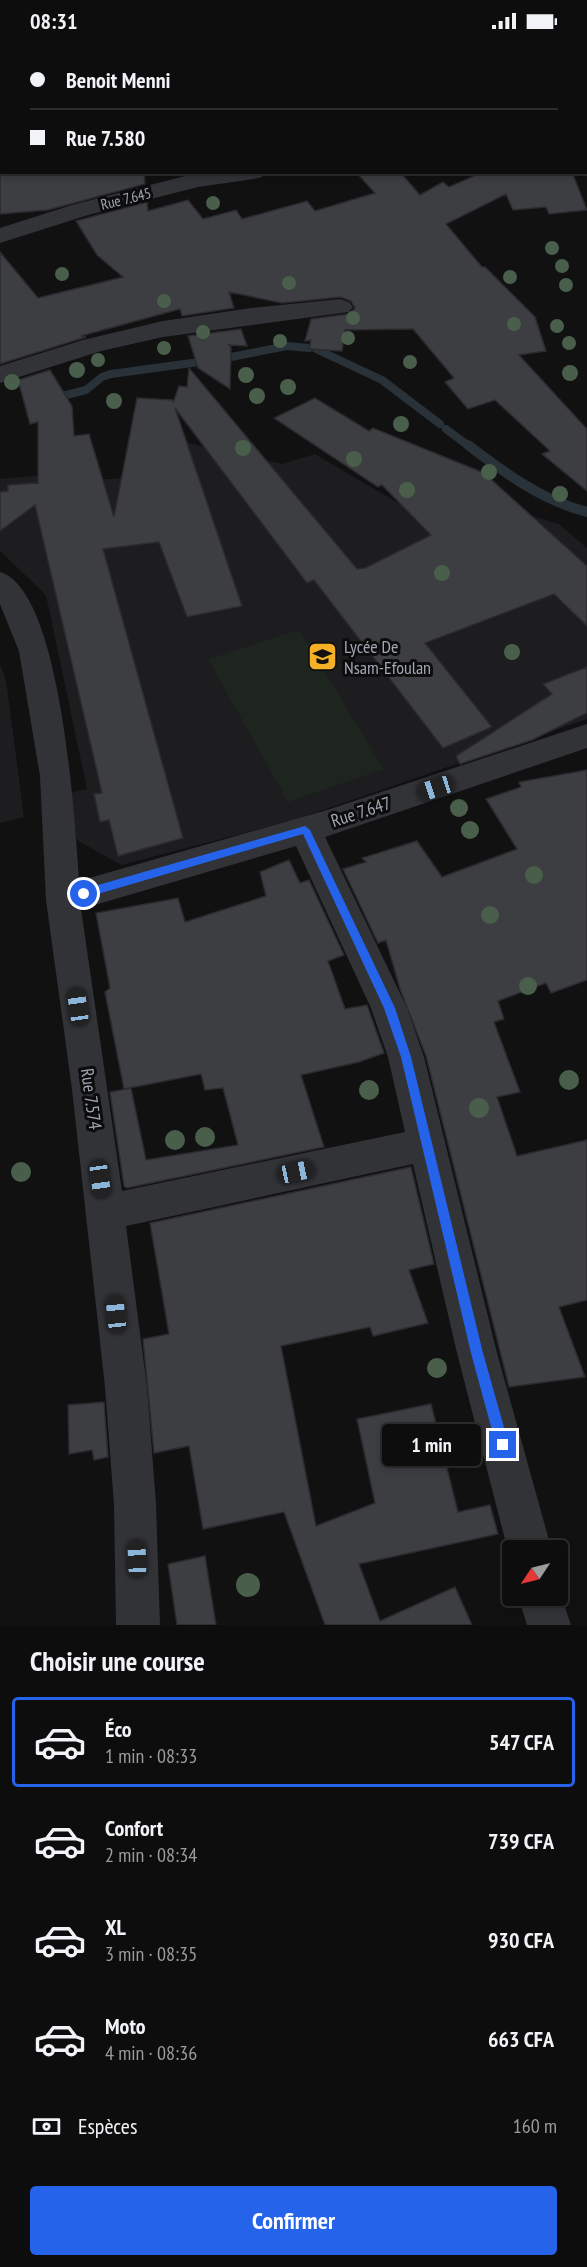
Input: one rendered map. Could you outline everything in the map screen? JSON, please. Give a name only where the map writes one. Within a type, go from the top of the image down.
[{"type":"street","name":"Rue 7.645","points":[[0,236],[80,210],[197,180],[240,174]]},
{"type":"street","points":[[0,375],[104,342],[148,332],[272,313],[340,307]]},
{"type":"street","name":"Rue 7.574","points":[[0,582],[16,605],[34,651],[56,776],[63,900],[105,1213],[128,1416],[135,1504],[138,1625]]},
{"type":"street","name":"Rue 7.647","points":[[63,900],[305,830],[479,774],[587,736]]},
{"type":"street","points":[[305,830],[389,1008],[406,1057],[477,1353],[527,1540]]},
{"type":"street","points":[[105,1213],[427,1144]]},
{"type":"street","points":[[543,1606],[549,1625]]},
{"type":"shaded area","name":"Lycée De Nsam-Efoulan","points":[[184,442],[282,464],[315,454],[403,506],[496,505],[559,524],[587,548],[587,719],[294,820],[121,865],[77,840],[65,794],[87,789],[46,595],[0,551],[0,479],[93,470],[91,480],[178,475]]},
{"type":"shaded area","points":[[299,630],[384,769],[288,802],[208,659]]},
{"type":"shaded area","points":[[0,665],[6,680],[24,817],[0,823]]},
{"type":"building","points":[[0,174],[144,174],[145,184],[48,210],[0,214]]},
{"type":"building","points":[[358,174],[402,174],[420,195],[443,182],[449,187],[478,174],[573,174],[587,210],[549,214],[546,207],[513,210],[506,194],[446,224],[482,267],[485,267],[535,317],[546,351],[519,355],[587,429],[587,491],[542,454],[550,451],[495,400],[468,409],[445,382],[454,378],[413,329],[345,330],[342,351],[309,349],[311,340],[305,341],[311,319],[349,314],[355,308],[351,301],[341,297],[282,303],[229,292],[234,308],[182,316],[180,309],[81,336],[86,337],[0,364],[0,252],[38,298],[123,277],[97,255],[76,221],[147,202],[148,211],[188,200],[203,219],[236,210],[242,219],[307,201],[315,211],[375,193]]},
{"type":"building","points":[[241,329],[247,346],[229,345],[231,347],[230,389],[198,368],[188,336]]},
{"type":"building","points":[[189,368],[357,569],[365,568],[431,535],[382,485],[378,487],[274,418],[315,398],[369,431],[373,428],[484,473],[587,566],[587,626],[554,594],[425,643],[492,727],[443,748],[314,580],[307,583],[175,408],[242,606],[187,617],[159,542],[103,549],[183,838],[118,856],[109,820],[100,822],[94,794],[102,793],[35,505],[0,531],[0,492],[8,491],[8,485],[38,483],[38,422],[30,424],[18,380],[50,370],[72,406],[74,436],[89,434],[114,517],[137,398],[173,400],[173,403],[179,386],[187,387]]},
{"type":"building","points":[[587,667],[587,713],[532,740],[460,764],[456,756],[552,694],[543,684]]},
{"type":"building","points":[[587,770],[587,980],[551,993],[546,983],[498,1001],[504,1019],[494,1022],[520,1092],[497,1097],[517,1156],[587,1140],[587,1300],[559,1307],[585,1377],[509,1387],[426,1056],[400,989],[386,940],[378,943],[343,869],[366,862],[362,858],[417,841],[442,877],[517,849],[486,799],[521,787],[519,782]]},
{"type":"building","points":[[289,860],[300,883],[309,880],[344,955],[328,961],[345,1009],[367,1005],[384,1053],[359,1062],[301,1075],[324,1147],[127,1188],[124,1186],[110,1092],[131,1088],[146,1160],[238,1145],[223,1088],[205,1090],[201,1074],[124,1089],[105,992],[110,988],[96,913],[178,898],[185,922],[266,896],[260,872]]},
{"type":"building","points":[[411,1167],[434,1264],[409,1270],[428,1323],[373,1336],[370,1327],[281,1346],[316,1526],[375,1503],[357,1419],[431,1404],[458,1512],[490,1505],[498,1534],[359,1564],[380,1621],[455,1587],[472,1625],[325,1625],[284,1512],[203,1529],[189,1446],[154,1453],[143,1339],[169,1334],[150,1223]]},
{"type":"building","points":[[104,1402],[108,1457],[94,1460],[92,1450],[69,1454],[68,1405]]},
{"type":"building","points":[[205,1556],[216,1625],[177,1625],[168,1564]]},
{"type":"waterway","points":[[66,395],[86,390],[102,377],[111,374],[221,359],[287,346],[309,348]]},
{"type":"waterway","points":[[316,349],[382,380],[440,424]]},
{"type":"waterway","points":[[446,429],[470,447]]},
{"type":"waterway","points":[[468,445],[539,493],[587,512]]},
{"type":"place","name":"Lycée De Nsam-Efoulan","points":[[323,657]]},
{"type":"route","points":[[84,894],[305,830],[389,1008],[406,1057],[477,1353],[503,1445]]}]
